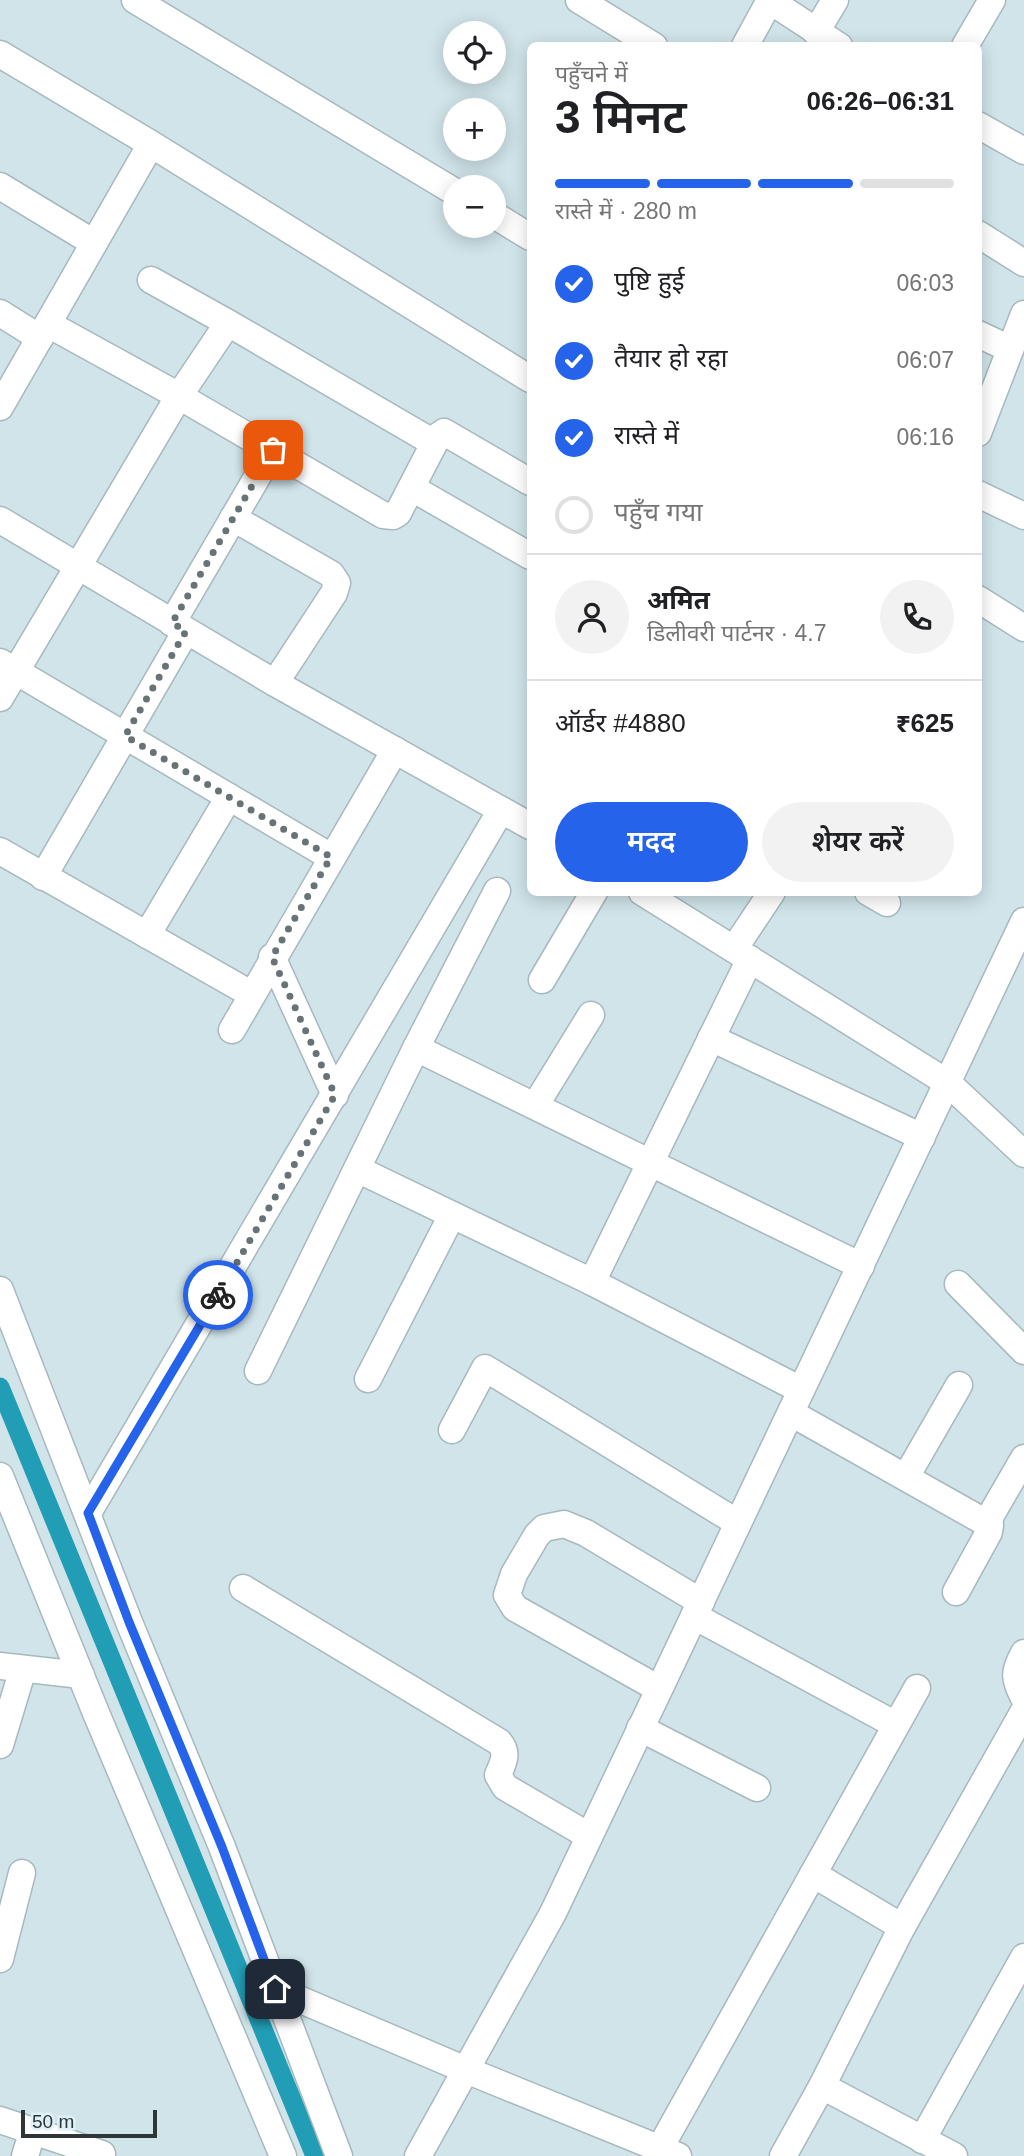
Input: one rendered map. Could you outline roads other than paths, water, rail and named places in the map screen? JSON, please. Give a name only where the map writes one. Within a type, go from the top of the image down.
[{"type":"street","points":[[135,0],[443,185]]},
{"type":"street","points":[[579,0],[647,42]]},
{"type":"street","points":[[747,42],[769,0],[832,42]]},
{"type":"street","points":[[816,32],[835,0]]},
{"type":"street","points":[[967,42],[992,0]]},
{"type":"street","points":[[0,54],[151,144],[527,377]]},
{"type":"street","points":[[982,127],[1024,151]]},
{"type":"street","points":[[0,407],[151,144]]},
{"type":"street","points":[[0,186],[94,243]]},
{"type":"street","points":[[506,222],[527,235]]},
{"type":"street","points":[[982,237],[1024,263]]},
{"type":"street","points":[[151,281],[435,443]]},
{"type":"street","points":[[0,313],[44,331],[179,396],[388,516],[398,513],[442,433],[447,433],[527,480]]},
{"type":"street","points":[[982,422],[1024,314]]},
{"type":"street","points":[[0,698],[8,667],[79,567],[179,396],[228,323]]},
{"type":"street","points":[[982,336],[1010,349]]},
{"type":"street","points":[[43,877],[125,736],[233,518],[273,450]]},
{"type":"street","points":[[412,488],[527,554]]},
{"type":"street","points":[[982,496],[1024,516]]},
{"type":"street","points":[[233,518],[331,574],[337,583],[334,593],[275,683]]},
{"type":"street","points":[[0,520],[275,683],[520,815],[335,1095],[88,1513]]},
{"type":"street","points":[[982,602],[1024,628]]},
{"type":"street","points":[[8,667],[331,857]]},
{"type":"street","points":[[232,1030],[251,993],[395,750]]},
{"type":"street","points":[[146,935],[229,797]]},
{"type":"street","points":[[0,852],[251,993]]},
{"type":"street","points":[[258,1371],[416,1048],[497,891]]},
{"type":"street","points":[[542,980],[592,896]]},
{"type":"street","points":[[648,896],[948,1083],[1024,1154]]},
{"type":"street","points":[[592,1282],[711,1038],[742,954],[770,896]]},
{"type":"street","points":[[424,2154],[466,2070],[554,1913],[1024,922]]},
{"type":"street","points":[[272,957],[335,1095]]},
{"type":"street","points":[[535,1106],[591,1015]]},
{"type":"street","points":[[711,1038],[922,1137]]},
{"type":"street","points":[[416,1048],[861,1266]]},
{"type":"street","points":[[357,1169],[592,1282],[796,1402],[906,1477],[986,1522],[990,1525],[989,1532],[956,1591]]},
{"type":"street","points":[[368,1379],[452,1215]]},
{"type":"street","points":[[958,1284],[1023,1349]]},
{"type":"street","points":[[0,1290],[129,1622],[222,1847],[339,2156]]},
{"type":"street","points":[[452,1430],[485,1368],[738,1523]]},
{"type":"street","points":[[906,1477],[959,1385]]},
{"type":"street","points":[[986,1522],[1024,1458]]},
{"type":"street","points":[[2,1486],[283,2156]]},
{"type":"street","points":[[659,1689],[515,1608],[508,1595],[514,1574],[544,1528],[564,1524],[586,1533],[697,1609],[896,1725]]},
{"type":"street","points":[[243,1588],[499,1742],[505,1755],[498,1775],[505,1787],[589,1836]]},
{"type":"street","points":[[783,2156],[822,2086],[902,1927],[1024,1709],[1015,1674],[1024,1653]]},
{"type":"street","points":[[0,1745],[11,1667],[81,1675]]},
{"type":"street","points":[[275,1989],[669,2152],[813,1874],[917,1688]]},
{"type":"street","points":[[640,1728],[757,1788]]},
{"type":"street","points":[[0,1959],[22,1873]]},
{"type":"street","points":[[813,1874],[902,1927]]},
{"type":"street","points":[[822,2086],[935,2149],[1024,1957]]},
{"type":"street","points":[[0,2120],[102,2154]]},
{"type":"street","points":[[25,2156],[33,2130]]},
{"type":"waterway","points":[[0,1387],[315,2156]]}]
